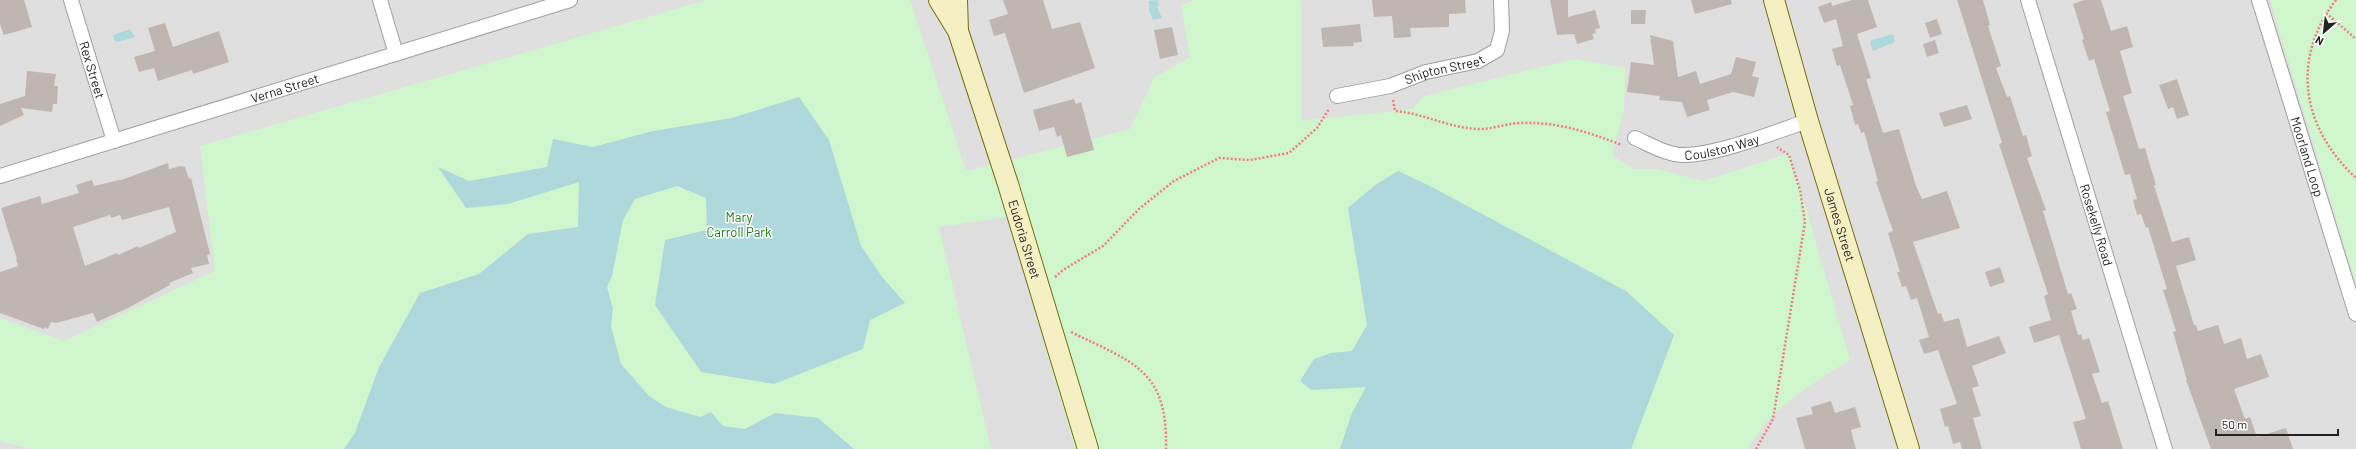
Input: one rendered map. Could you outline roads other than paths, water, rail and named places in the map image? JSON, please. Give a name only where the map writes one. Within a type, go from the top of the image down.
[{"type":"street","name":"Rex Street","points":[[71,0],[114,140]]},
{"type":"street","points":[[380,0],[396,54]]},
{"type":"street","name":"Verna Street","points":[[0,176],[570,0]]},
{"type":"street","name":"Eudoria Street","points":[[938,0],[958,31],[1008,184],[1088,449]]},
{"type":"street","name":"Eudoria Street","points":[[957,0],[958,31]]},
{"type":"street","name":"Shipton Street","points":[[1337,96],[1390,86],[1426,72],[1478,61],[1497,50],[1502,31],[1501,0]]},
{"type":"street","name":"James Street","points":[[1774,0],[1808,121],[1909,449]]},
{"type":"street","name":"Rosekelly Road","points":[[2028,0],[2165,449]]},
{"type":"street","name":"Moorland Loop","points":[[2259,0],[2356,314]]},
{"type":"street","name":"Coulston Way","points":[[1635,138],[1668,152],[1684,155],[1708,152],[1808,121]]},
{"type":"water","points":[[1158,0],[1159,5],[1157,7],[1162,18],[1153,20],[1149,11],[1149,1]]},
{"type":"water","points":[[130,29],[135,37],[117,42],[114,40],[113,35]]},
{"type":"water","points":[[1893,34],[1895,42],[1873,51],[1870,42],[1872,40]]},
{"type":"water","points":[[799,97],[829,140],[861,246],[882,277],[905,303],[870,320],[863,349],[774,384],[701,372],[655,305],[665,240],[707,230],[706,198],[677,186],[635,199],[623,220],[612,276],[607,287],[613,309],[611,326],[621,364],[649,396],[666,407],[700,417],[711,412],[723,426],[745,429],[775,413],[818,418],[854,449],[344,449],[355,433],[379,367],[420,293],[479,274],[528,234],[578,227],[579,182],[508,204],[466,208],[438,167],[469,181],[547,167],[553,139],[593,147],[653,131],[732,118]]},
{"type":"water","points":[[1398,171],[1430,186],[1626,291],[1674,335],[1631,449],[1340,449],[1351,415],[1366,387],[1311,390],[1300,381],[1314,359],[1331,353],[1352,351],[1367,325],[1348,208],[1375,185]]},
{"type":"park label","name":"Mary Carroll Park","points":[[739,224]]}]
